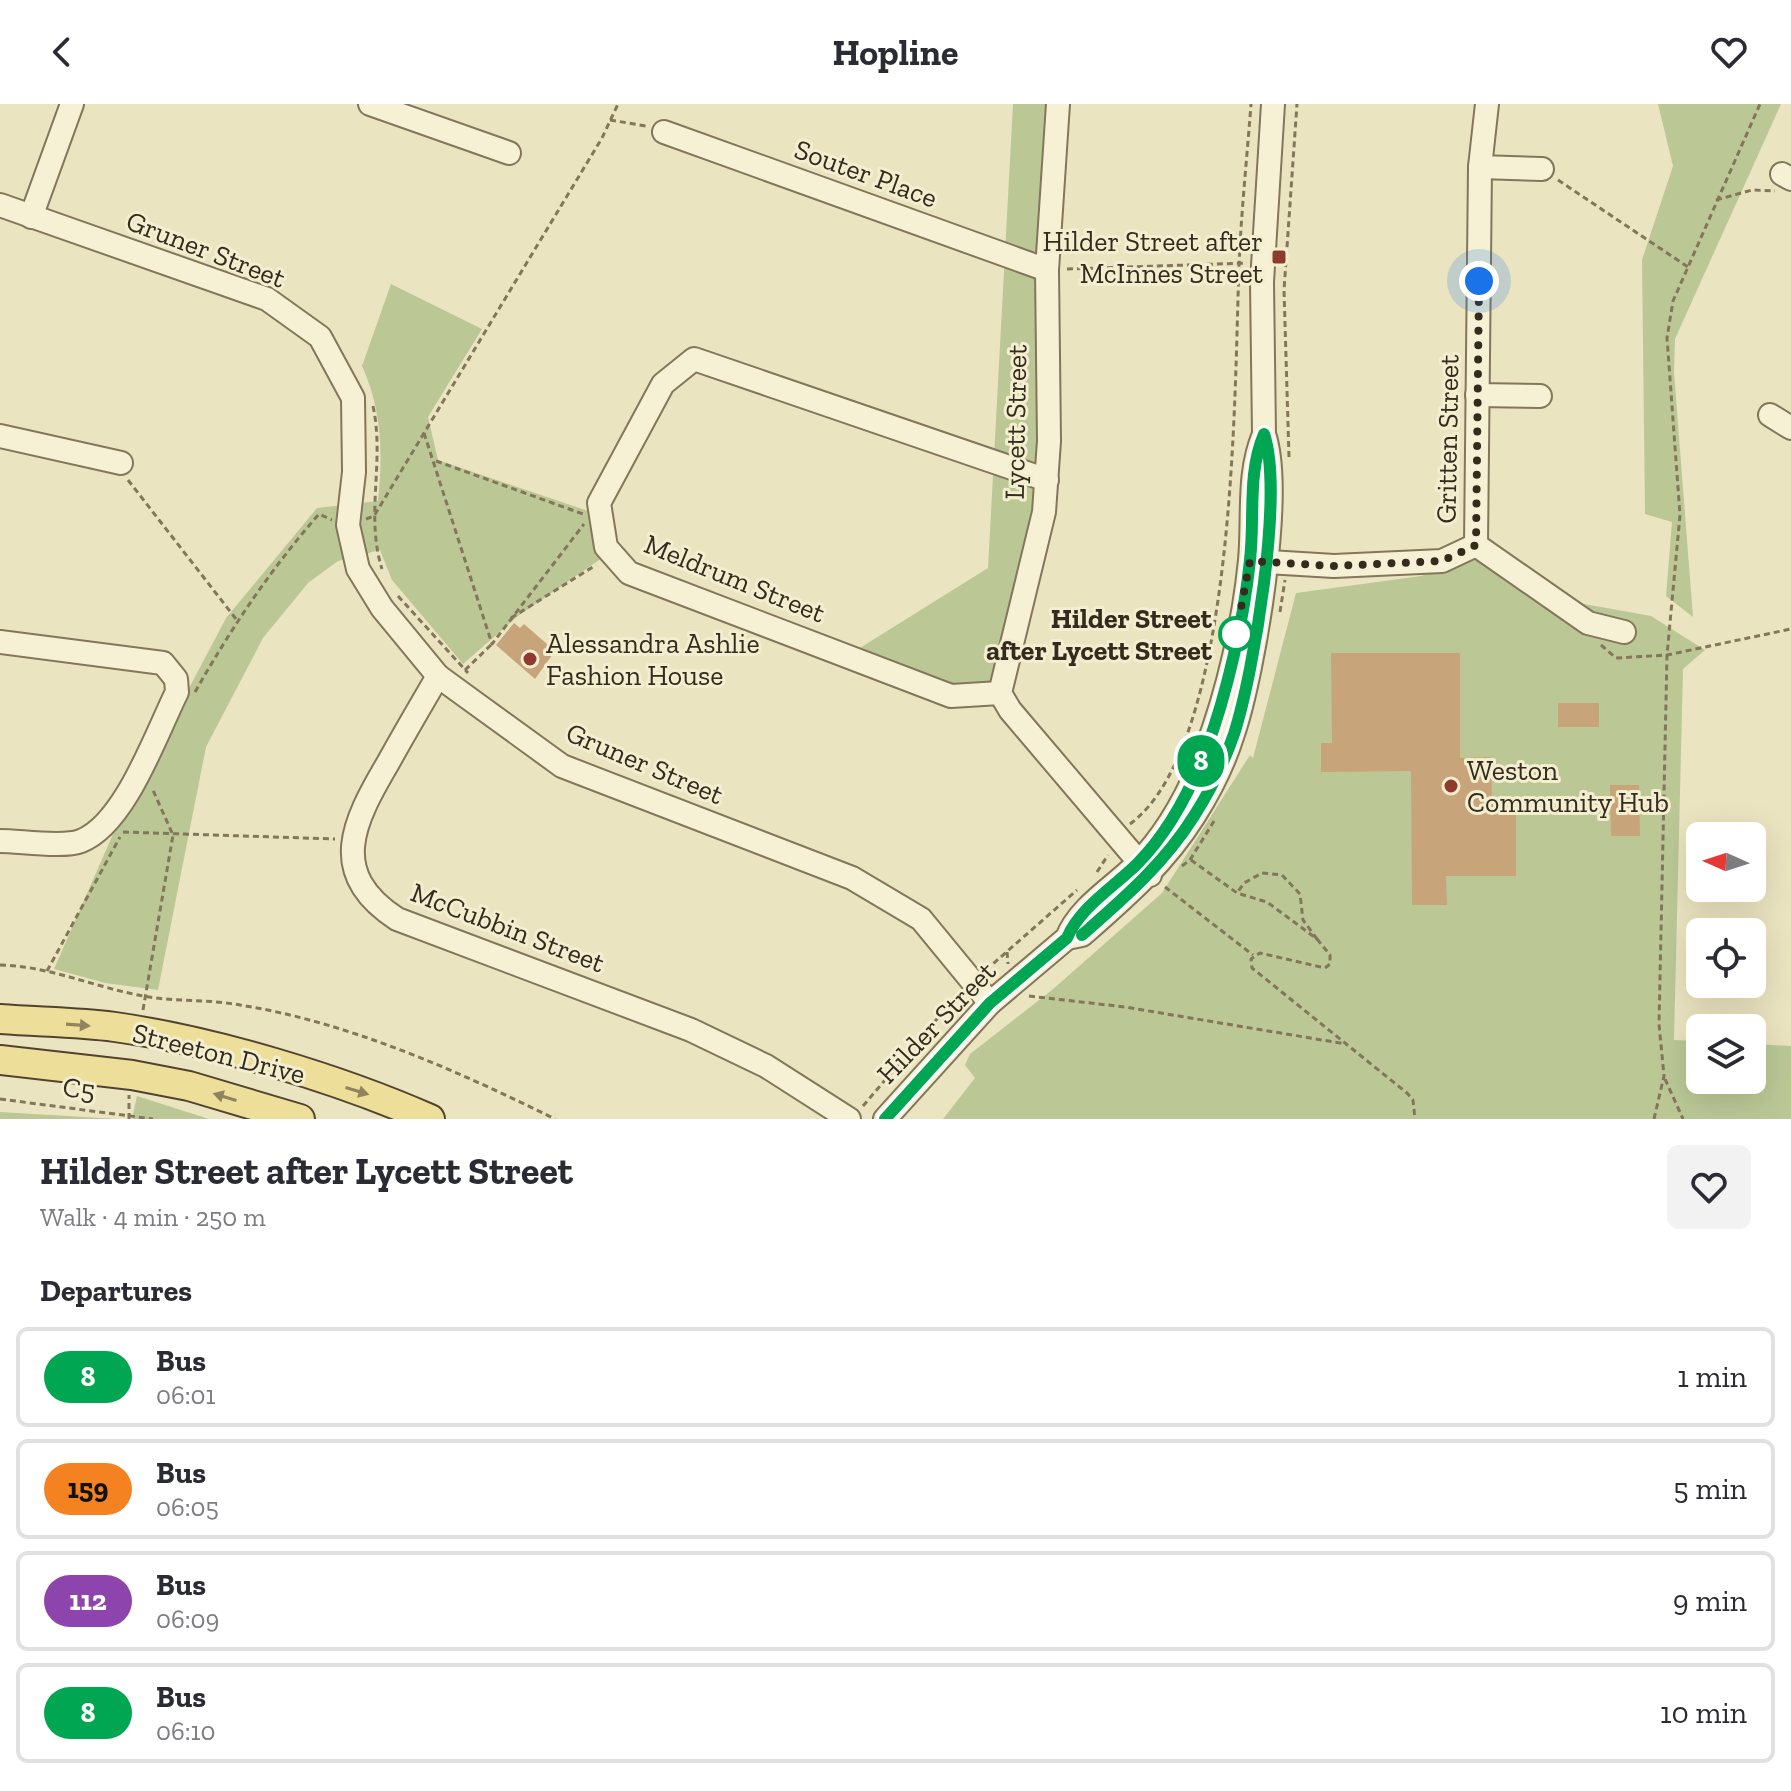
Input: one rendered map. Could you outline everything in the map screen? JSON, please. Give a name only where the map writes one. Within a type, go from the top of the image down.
[{"type":"main road","name":"Streeton Drive","points":[[0,1019],[115,1027],[206,1045],[385,1099],[430,1119]]},
{"type":"main road","name":"Streeton Drive","points":[[0,1060],[160,1080],[300,1119]]},
{"type":"street","points":[[31,217],[72,104]]},
{"type":"street","points":[[370,104],[509,153]]},
{"type":"street","name":"Lycett Street","points":[[1000,693],[1044,512],[1047,480],[1047,270],[1058,104]]},
{"type":"street","name":"Hilder Street","points":[[1144,869],[1180,859],[1234,733],[1258,562],[1254,457],[1264,434],[1274,262],[1273,104]]},
{"type":"street","name":"Gritten Street","points":[[1258,562],[1334,566],[1442,561],[1476,545],[1480,167],[1487,104]]},
{"type":"street","name":"Souter Place","points":[[664,132],[1047,270]]},
{"type":"street","points":[[1480,167],[1542,169]]},
{"type":"street","name":"Gruner Street","points":[[0,205],[267,299],[320,337],[353,398],[354,472],[348,525],[358,569],[382,608],[438,676],[562,766],[852,878],[921,919],[977,972],[990,1003]]},
{"type":"street","name":"Meldrum Street","points":[[1000,693],[951,696],[629,573],[606,547],[599,503],[663,384],[694,359],[1047,480]]},
{"type":"street","points":[[1477,395],[1540,396]]},
{"type":"street","points":[[1770,415],[1791,428]]},
{"type":"street","points":[[0,436],[121,463]]},
{"type":"street","points":[[1476,545],[1588,623],[1624,632]]},
{"type":"street","name":"Hilder Street","points":[[885,1119],[990,1003],[1067,938],[1082,935],[1144,869],[1187,793],[1207,747],[1258,562]]},
{"type":"street","points":[[0,642],[163,663],[176,679],[177,692],[125,796],[111,832],[78,843],[0,841]]},
{"type":"street","points":[[351,840],[359,812],[438,676]]},
{"type":"street","points":[[1000,693],[1144,869]]},
{"type":"street","name":"McCubbin Street","points":[[351,840],[352,857],[364,888],[381,908],[397,919],[691,1030],[766,1066],[854,1115]]},
{"type":"path","points":[[854,1115],[977,972],[1007,952],[1099,871],[1115,837],[1147,812],[1160,796],[1180,752],[1204,681],[1221,582],[1235,400],[1239,263],[1251,104]]},
{"type":"path","points":[[1683,1119],[1664,1076],[1659,1024],[1667,655],[1680,501],[1667,338],[1673,301],[1760,104]]},
{"type":"path","points":[[610,120],[631,121],[664,132]]},
{"type":"path","points":[[1542,169],[1688,267]]},
{"type":"path","points":[[1716,200],[1786,182]]},
{"type":"path","points":[[1047,270],[1274,262]]},
{"type":"path","points":[[371,401],[379,442],[374,530],[377,554],[387,579]]},
{"type":"path","points":[[424,433],[436,461],[492,644]]},
{"type":"path","points":[[436,461],[590,517],[492,644],[465,670]]},
{"type":"path","points":[[121,463],[127,477],[236,619]]},
{"type":"path","points":[[326,518],[331,508]]},
{"type":"path","points":[[508,620],[613,554]]},
{"type":"path","points":[[392,588],[476,681]]},
{"type":"path","points":[[1592,639],[1616,658],[1667,655],[1791,629]]},
{"type":"path","points":[[144,791],[152,777]]},
{"type":"path","points":[[47,971],[111,832],[129,818]]},
{"type":"path","points":[[111,832],[351,840]]},
{"type":"path","points":[[142,1021],[173,835]]},
{"type":"path","points":[[1180,859],[1237,893],[1267,902],[1317,939]]},
{"type":"path","points":[[1144,869],[1253,955]]},
{"type":"path","points":[[1237,893],[1244,883],[1262,873],[1282,875],[1300,894],[1303,920],[1330,955],[1330,964],[1325,968],[1260,953],[1253,955]]},
{"type":"path","points":[[1005,971],[1007,952]]},
{"type":"path","points":[[1253,955],[1250,963],[1257,975],[1407,1093],[1414,1105],[1415,1119]]},
{"type":"path","points":[[0,965],[47,971],[146,997],[240,1005],[357,1036],[433,1063],[555,1119]]},
{"type":"path","points":[[977,972],[993,974]]},
{"type":"path","points":[[1036,987],[1025,996],[1125,1007],[1348,1044]]},
{"type":"path","points":[[1654,1119],[1664,1076]]},
{"type":"path","name":"C5","points":[[0,1099],[153,1119]]},
{"type":"path","points":[[128,1101],[128,1117]]},
{"type":"green space","points":[[1013,104],[1054,104],[1037,502],[996,691],[951,687],[855,651],[988,568]]},
{"type":"green space","points":[[1658,104],[1781,104],[1675,339],[1674,372],[1693,617],[1666,596],[1672,522],[1645,514],[1642,260],[1673,166]]},
{"type":"green space","points":[[391,284],[482,329],[428,417],[438,460],[594,513],[605,556],[518,616],[463,664],[392,580],[380,550],[338,561],[308,583],[263,638],[206,747],[158,990],[105,983],[54,969],[117,825],[226,618],[317,508],[378,501],[380,466],[377,415],[362,366]]},
{"type":"green space","points":[[1472,558],[1534,595],[1651,616],[1705,650],[1683,669],[1674,1040],[1686,1040],[1686,1094],[1766,1094],[1766,1045],[1791,1046],[1791,1119],[943,1119],[975,1078],[965,1065],[970,1054],[1052,990],[1162,893],[1250,755],[1253,758],[1296,593],[1421,576]]},
{"type":"green space","points":[[137,1096],[209,1119],[132,1119]]},
{"type":"green space","points":[[0,1112],[118,1119],[0,1119]]},
{"type":"building","name":"Alessandra Ashlie Fashion House","points":[[514,623],[520,628],[524,624],[555,651],[535,679],[496,645]]},
{"type":"building","name":"Weston Community Hub","points":[[1331,653],[1460,653],[1460,758],[1491,757],[1492,800],[1516,800],[1516,876],[1446,876],[1447,905],[1412,905],[1411,771],[1321,772],[1321,743],[1332,743]]},
{"type":"building","points":[[1558,703],[1599,703],[1599,727],[1558,727]]},
{"type":"building","points":[[1610,785],[1639,785],[1640,836],[1611,836]]},
{"type":"bus line","name":"8","points":[[885,1119],[990,1003],[1067,938],[1073,923],[1139,863],[1161,836],[1187,793],[1220,707],[1237,632],[1250,561],[1254,457],[1264,434],[1271,455],[1266,563],[1247,677],[1234,733],[1194,817],[1172,848],[1150,875],[1082,935]]},
{"type":"place","name":"Hilder Street after McInnes Street","points":[[1279,257]]},
{"type":"place","name":"Hilder Street after Lycett Street","points":[[1236,634]]},
{"type":"place","name":"Alessandra Ashlie Fashion House","points":[[530,659]]},
{"type":"place","name":"Weston Community Hub","points":[[1451,786]]},
{"type":"route","points":[[1236,634],[1250,561],[1334,566],[1442,561],[1476,545],[1479,281]]}]
